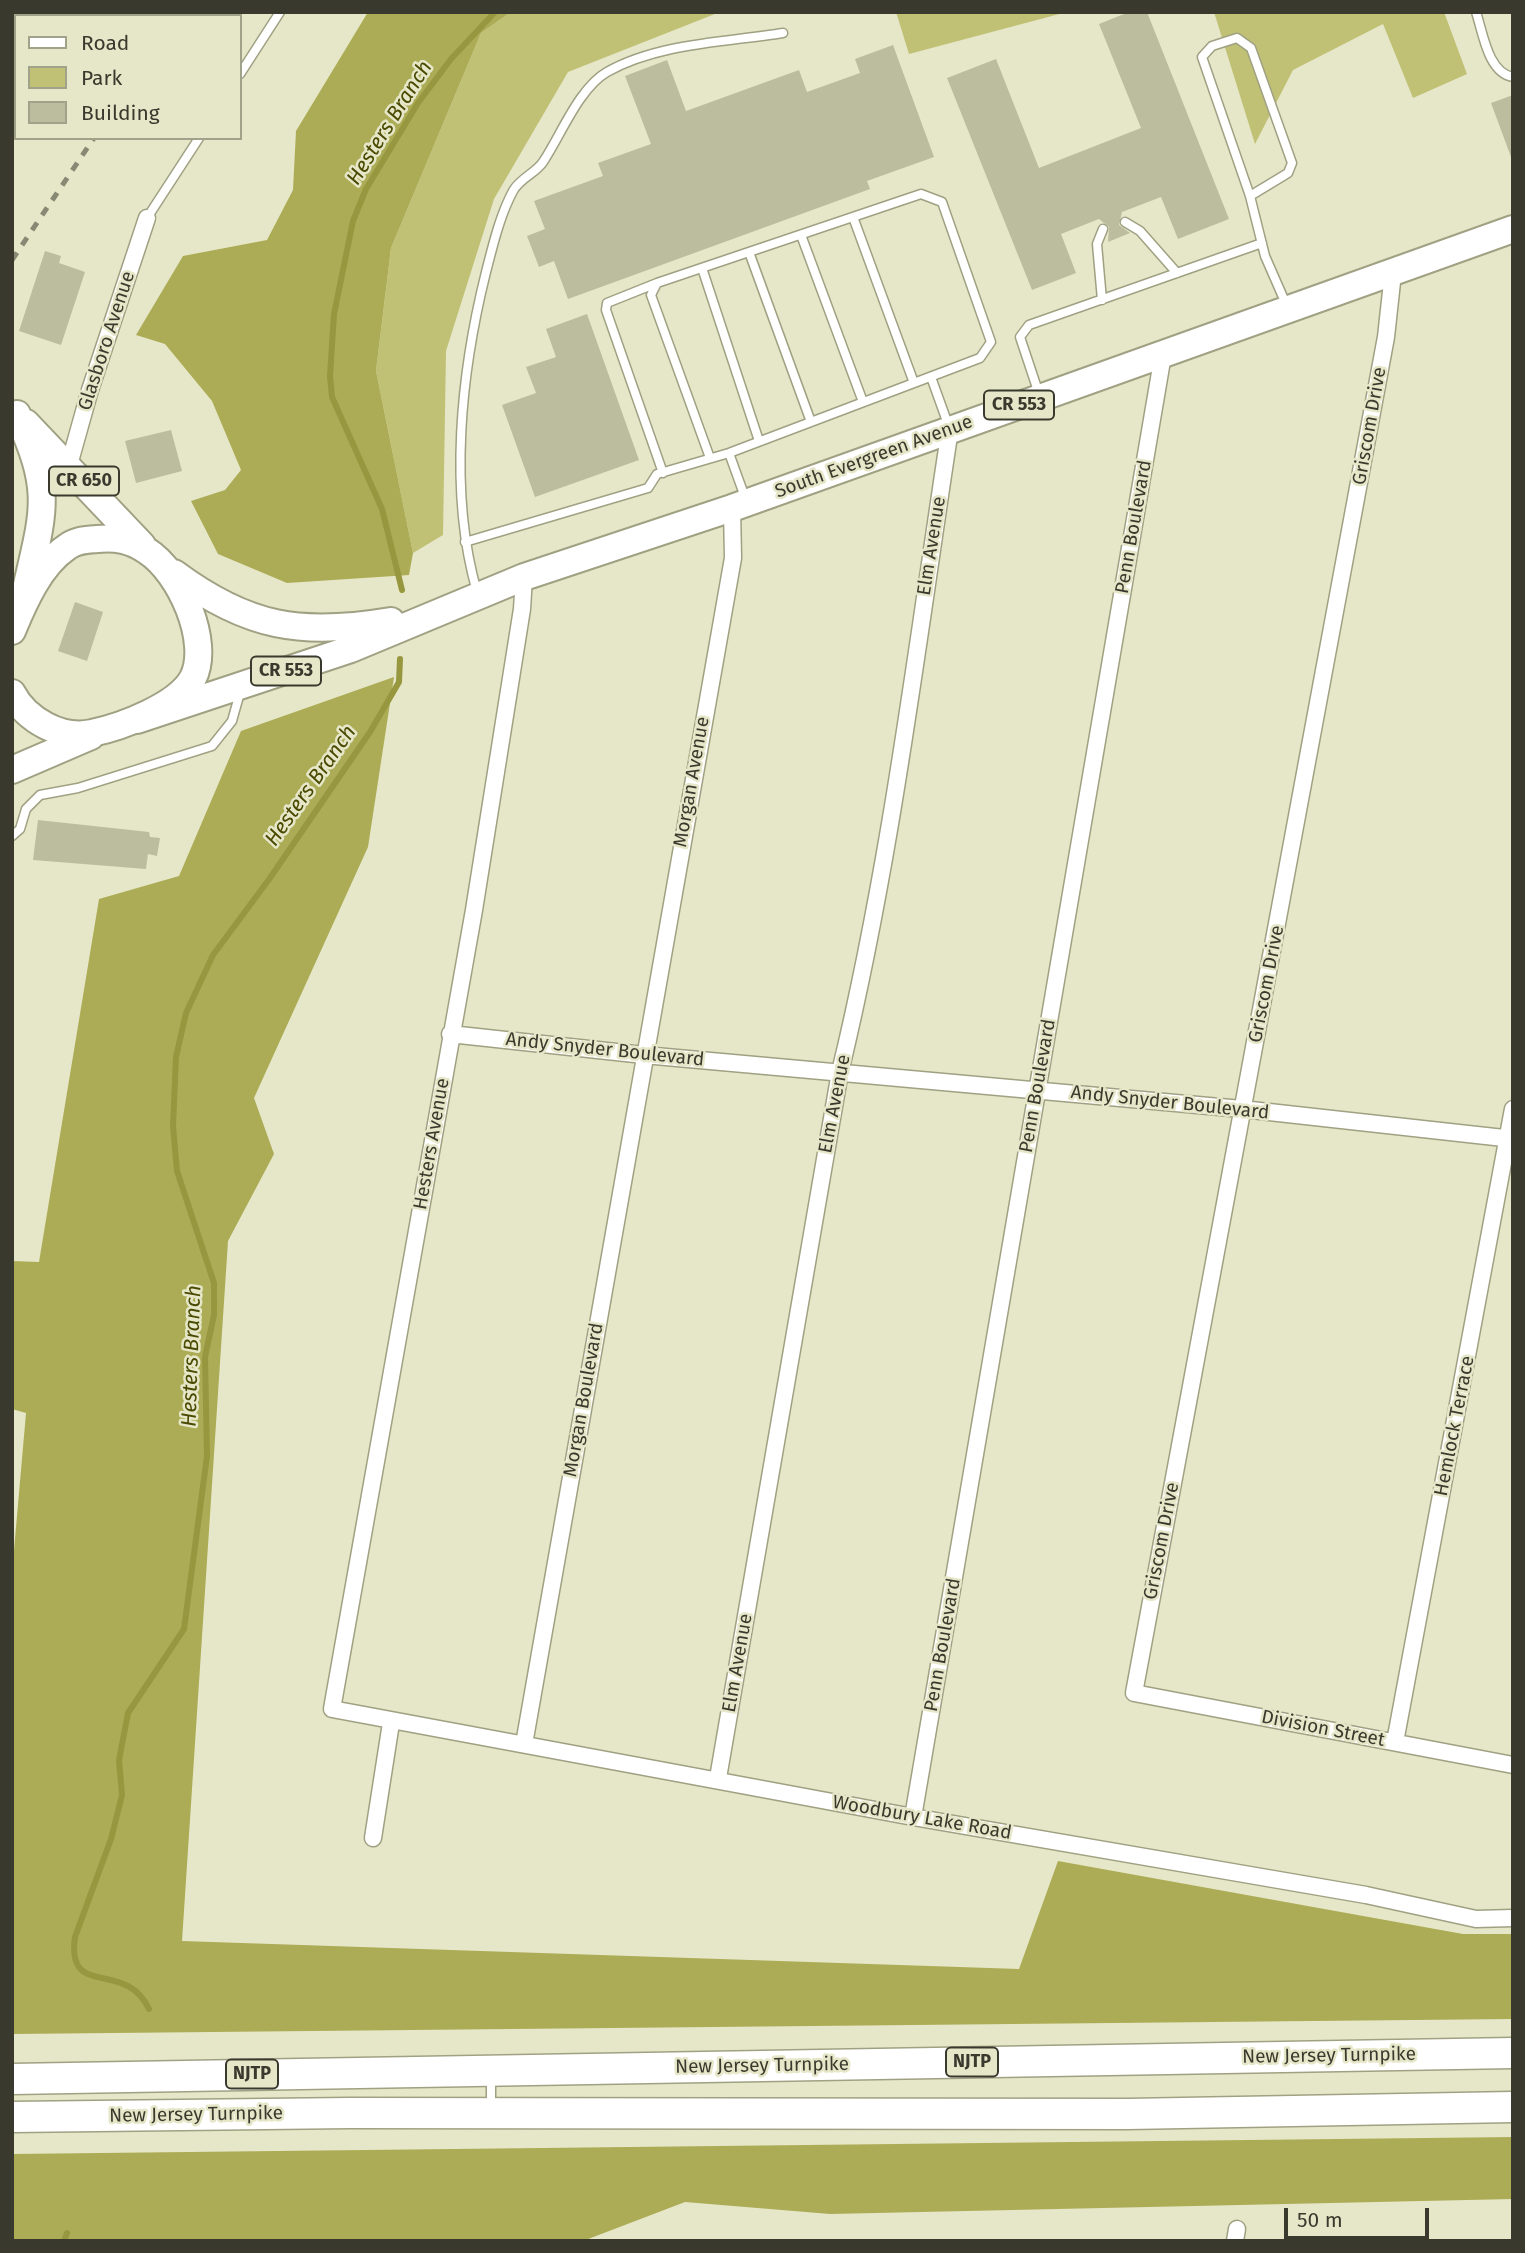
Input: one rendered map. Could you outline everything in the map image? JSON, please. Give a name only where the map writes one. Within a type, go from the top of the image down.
[{"type":"highway","name":"New Jersey Turnpike","points":[[12,2079],[1513,2053]]},
{"type":"highway","name":"New Jersey Turnpike","points":[[12,2117],[491,2113],[1128,2114],[1513,2107]]},
{"type":"main road","name":"South Evergreen Avenue","points":[[137,720],[351,649],[524,577],[739,505],[1513,229]]},
{"type":"main road","name":"South Evergreen Avenue","points":[[15,411],[155,557],[215,602],[239,614],[293,627],[356,626],[433,614]]},
{"type":"main road","name":"South Evergreen Avenue","points":[[15,411],[32,445],[44,496],[17,619]]},
{"type":"main road","points":[[12,769],[137,720],[191,681],[200,646],[188,609],[155,557],[122,539],[109,537],[83,539],[68,545],[47,566],[17,619]]},
{"type":"main road","points":[[12,693],[21,708],[33,718],[55,729],[86,735],[108,730]]},
{"type":"street","name":"Glasboro Avenue","points":[[69,465],[90,390],[147,218]]},
{"type":"street","name":"Griscom Drive","points":[[1134,1693],[1381,364],[1393,273]]},
{"type":"street","name":"Penn Boulevard","points":[[913,1817],[1163,355]]},
{"type":"street","name":"Elm Avenue","points":[[718,1778],[840,1072],[860,989],[885,848],[950,429]]},
{"type":"street","name":"Morgan Avenue","points":[[644,1055],[733,558],[739,505]]},
{"type":"street","name":"Hesters Avenue","points":[[332,1709],[476,897],[522,609],[524,577]]},
{"type":"street","name":"Andy Snyder Boulevard","points":[[450,1034],[644,1055],[1242,1109],[1510,1138]]},
{"type":"street","name":"Morgan Boulevard","points":[[524,1744],[644,1055]]},
{"type":"street","name":"Hemlock Terrace","points":[[1395,1742],[1510,1138],[1513,1109]]},
{"type":"street","name":"Division Street","points":[[1134,1693],[1513,1765]]},
{"type":"street","name":"Woodbury Lake Road","points":[[332,1709],[391,1723],[718,1778],[913,1817],[1366,1895],[1476,1919],[1513,1918]]},
{"type":"street","points":[[373,1838],[391,1723]]},
{"type":"lane","points":[[242,71],[280,12]]},
{"type":"lane","points":[[1476,12],[1493,62],[1499,71],[1513,77]]},
{"type":"lane","points":[[478,595],[465,542],[463,382],[470,336],[491,255],[514,188],[541,166],[590,85],[607,72],[628,62],[669,51],[783,33]]},
{"type":"lane","points":[[1250,196],[1288,173],[1292,163],[1251,48],[1237,38],[1203,53],[1202,57],[1250,196],[1262,243],[1289,310]]},
{"type":"lane","points":[[147,218],[198,140]]},
{"type":"lane","points":[[465,542],[648,488],[657,474],[663,473],[729,453],[980,358],[991,342],[942,202],[921,194],[657,283],[607,303],[606,310],[663,473]]},
{"type":"lane","points":[[853,217],[914,383]]},
{"type":"lane","points":[[1125,222],[1140,231],[1177,273]]},
{"type":"lane","points":[[1101,300],[1097,244],[1103,229]]},
{"type":"lane","points":[[801,235],[863,402]]},
{"type":"lane","points":[[1040,398],[1021,344],[1022,332],[1029,325],[1262,243]]},
{"type":"lane","points":[[749,252],[811,422]]},
{"type":"lane","points":[[702,268],[759,441]]},
{"type":"lane","points":[[657,283],[651,295],[710,458]]},
{"type":"lane","points":[[931,377],[950,429]]},
{"type":"lane","points":[[729,453],[739,505]]},
{"type":"lane","points":[[12,836],[20,829],[26,809],[40,795],[78,788],[212,746],[232,722],[241,687]]},
{"type":"lane","points":[[491,2070],[491,2113]]},
{"type":"green space","points":[[511,12],[720,12],[568,72],[494,199],[446,351],[443,535],[413,553],[376,371],[391,248],[481,33]]},
{"type":"green space","points":[[896,12],[1067,12],[909,54]]},
{"type":"green space","points":[[1214,12],[1444,12],[1467,74],[1413,98],[1383,24],[1293,70],[1255,144]]},
{"type":"shaded area","points":[[368,12],[511,12],[481,33],[391,248],[376,371],[413,553],[409,575],[287,583],[218,554],[191,501],[225,490],[241,470],[212,401],[165,344],[136,335],[183,256],[267,240],[293,190],[296,131]]},
{"type":"shaded area","points":[[394,677],[368,847],[254,1098],[274,1154],[228,1241],[182,1941],[1019,1969],[1058,1861],[1463,1934],[1513,1934],[1513,2019],[12,2034],[12,1573],[26,1413],[12,1409],[12,1261],[39,1262],[99,899],[179,876],[241,731]]},
{"type":"shaded area","points":[[1513,2137],[1513,2199],[830,2214],[685,2202],[583,2241],[12,2241],[12,2154]]},
{"type":"building","points":[[1129,12],[1147,12],[1229,219],[1178,239],[1161,197],[1122,212],[1119,225],[1130,233],[1108,242],[1109,227],[1099,219],[1061,234],[1076,273],[1032,290],[947,78],[996,59],[1039,168],[1141,128],[1099,24]]},
{"type":"building","points":[[893,45],[934,157],[867,181],[870,189],[568,299],[554,261],[539,267],[527,236],[545,229],[534,201],[603,176],[598,163],[651,144],[625,76],[667,60],[686,111],[799,70],[807,92],[860,73],[855,59]]},
{"type":"building","points":[[1513,95],[1513,157],[1511,157],[1491,103]]},
{"type":"building","points":[[45,251],[61,256],[59,263],[85,272],[61,345],[19,331]]},
{"type":"building","points":[[587,314],[639,460],[535,497],[502,405],[536,393],[526,367],[556,357],[546,329]]},
{"type":"building","points":[[171,430],[182,471],[136,483],[125,441]]},
{"type":"building","points":[[75,602],[103,612],[87,661],[58,651]]},
{"type":"building","points":[[38,820],[149,832],[150,837],[160,838],[157,856],[148,854],[146,869],[33,860]]},
{"type":"waterway","name":"Hesters Branch","points":[[402,590],[382,509],[332,397],[330,376],[334,314],[353,221],[366,189],[418,103],[451,59],[495,12]]},
{"type":"waterway","name":"Hesters Branch","points":[[149,2009],[139,1994],[126,1985],[88,1974],[79,1968],[75,1956],[75,1937],[111,1839],[122,1795],[119,1760],[128,1713],[184,1629],[207,1456],[205,1357],[214,1315],[214,1283],[177,1171],[173,1126],[176,1057],[186,1013],[213,955],[270,878],[370,732],[399,682],[400,659]]},
{"type":"waterway","name":"Hesters Branch","points":[[64,2241],[67,2233]]},
{"type":"railway","points":[[12,260],[93,140]]}]
